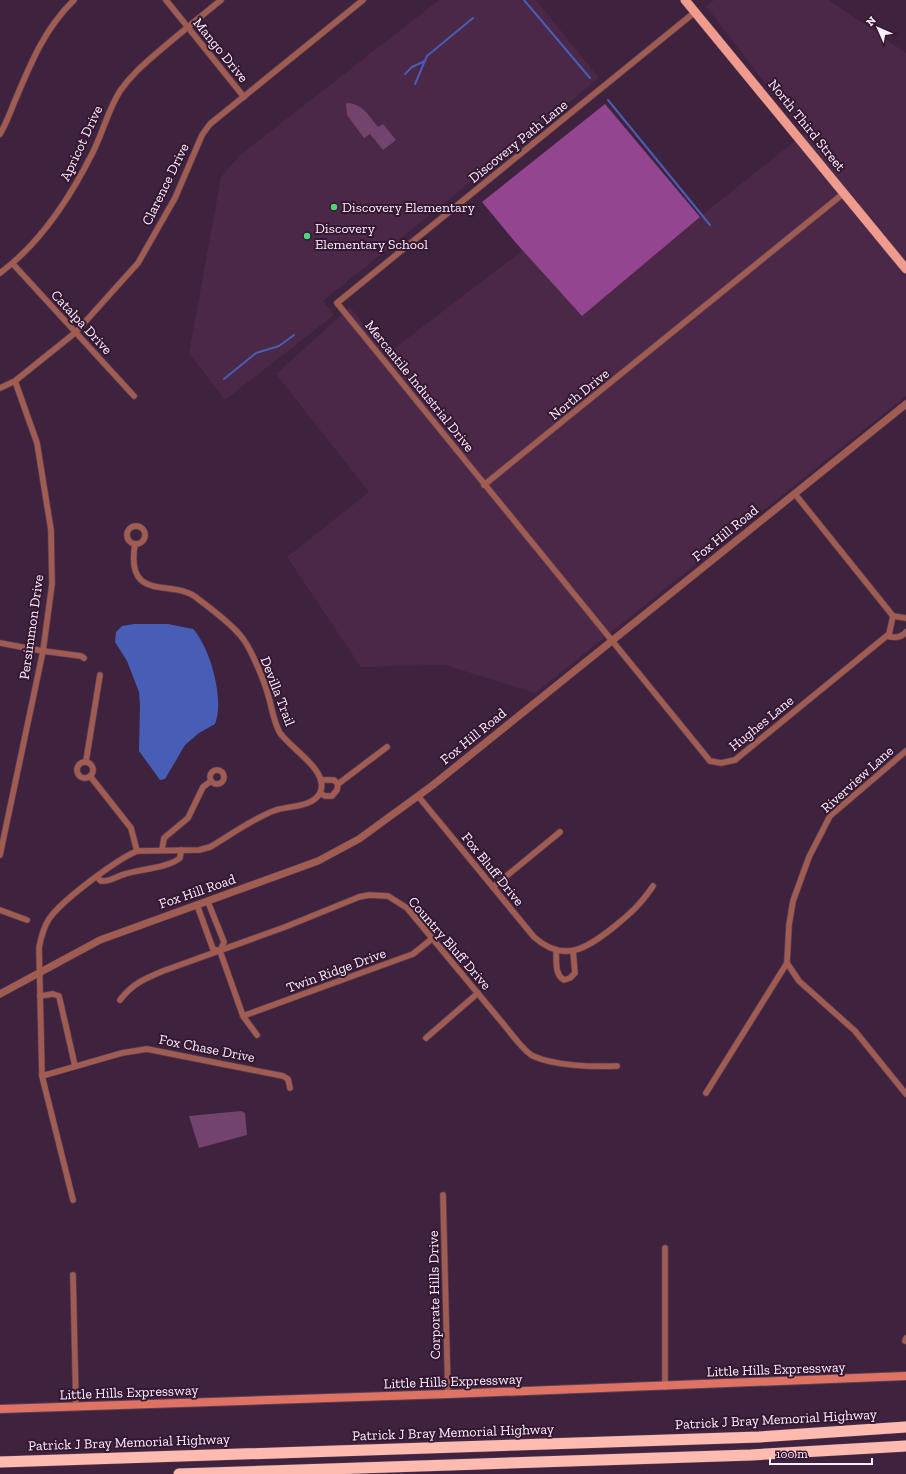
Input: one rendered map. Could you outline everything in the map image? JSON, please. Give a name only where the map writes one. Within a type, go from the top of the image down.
[{"type":"highway","name":"Patrick J Bray Memorial Highway","points":[[0,1462],[744,1437],[906,1427]]},
{"type":"highway","points":[[179,1474],[736,1456],[906,1446]]},
{"type":"main road","name":"North Third Street","points":[[686,0],[906,269]]},
{"type":"main road","name":"Little Hills Expressway","points":[[0,1409],[448,1394],[906,1376]]},
{"type":"street","points":[[0,134],[33,57],[45,35],[58,16],[74,0]]},
{"type":"street","name":"Mango Drive","points":[[166,0],[244,97]]},
{"type":"street","name":"Apricot Drive","points":[[0,273],[13,264],[45,229],[73,189],[94,150],[110,108],[132,75],[187,27],[221,0]]},
{"type":"street","name":"Clarence Drive","points":[[0,388],[15,381],[76,332],[138,263],[175,198],[202,135],[210,124],[363,0]]},
{"type":"street","name":"Discovery Path Lane","points":[[337,303],[695,12]]},
{"type":"street","name":"North Drive","points":[[484,485],[844,193]]},
{"type":"street","name":"Catalpa Drive","points":[[13,264],[134,396]]},
{"type":"street","name":"Mercantile Industrial Drive","points":[[337,303],[484,485]]},
{"type":"street","name":"Persimmon Drive","points":[[0,855],[42,651],[52,584],[51,530],[37,443],[15,381]]},
{"type":"street","name":"Fox Hill Road","points":[[0,994],[10,990],[100,940],[318,861],[358,839],[418,796],[906,404]]},
{"type":"street","points":[[484,485],[612,641]]},
{"type":"street","points":[[795,494],[893,616],[906,618]]},
{"type":"street","name":"Devilla Trail","points":[[135,544],[134,565],[138,575],[144,581],[156,588],[192,594],[241,636],[264,681],[279,731],[315,769],[321,780]]},
{"type":"street","points":[[893,616],[892,628],[887,636],[894,638],[903,636],[906,632]]},
{"type":"street","name":"Hughes Lane","points":[[612,641],[710,760],[722,763],[735,760],[887,636]]},
{"type":"street","points":[[0,643],[80,656],[84,658]]},
{"type":"street","points":[[86,761],[100,674]]},
{"type":"street","points":[[320,792],[325,796],[332,796],[337,790],[338,784],[387,747]]},
{"type":"street","name":"Riverview Lane","points":[[706,1093],[787,962],[789,925],[793,901],[809,857],[830,816],[906,751]]},
{"type":"street","points":[[86,761],[91,764],[93,768],[90,776]]},
{"type":"street","points":[[86,761],[79,764],[77,772],[82,777],[90,776]]},
{"type":"street","points":[[90,776],[130,828],[137,851]]},
{"type":"street","points":[[73,1200],[42,1076],[40,996],[41,938],[50,918],[113,863],[137,851],[199,850],[210,847],[270,813],[313,800],[320,792],[321,780],[334,780],[338,784]]},
{"type":"street","points":[[162,850],[164,838],[188,818],[203,787],[211,781]]},
{"type":"street","name":"Fox Bluff Drive","points":[[418,796],[534,937],[545,945],[556,950],[572,951],[591,945],[639,906],[653,886]]},
{"type":"street","points":[[493,887],[560,832]]},
{"type":"street","points":[[97,877],[102,881],[108,881],[135,871],[173,862],[180,858],[181,850]]},
{"type":"street","name":"Country Bluff Drive","points":[[120,1000],[128,989],[144,979],[359,897],[381,895],[396,900],[407,908],[532,1055],[553,1061],[598,1067],[617,1066]]},
{"type":"street","points":[[208,902],[224,942],[220,951],[244,1016],[257,1035]]},
{"type":"street","points":[[197,905],[213,949],[220,951]]},
{"type":"street","points":[[0,910],[26,920]]},
{"type":"street","name":"Twin Ridge Drive","points":[[244,1016],[413,954],[432,938]]},
{"type":"street","points":[[556,950],[557,970],[559,977],[564,980],[570,978],[575,973],[572,951]]},
{"type":"street","points":[[787,962],[799,981],[855,1031],[906,1094]]},
{"type":"street","points":[[426,1038],[478,993]]},
{"type":"street","points":[[40,996],[53,994],[58,996],[75,1066]]},
{"type":"street","name":"Fox Chase Drive","points":[[42,1076],[122,1053],[147,1049],[283,1076],[288,1079],[290,1088]]},
{"type":"street","name":"Corporate Hills Drive","points":[[443,1195],[448,1394]]},
{"type":"street","points":[[665,1248],[665,1386]]},
{"type":"street","points":[[73,1275],[76,1406]]},
{"type":"shaded area","name":"Discovery Elementary School","points":[[439,0],[536,0],[599,78],[323,301],[334,315],[225,400],[189,353],[221,177],[239,156]]},
{"type":"shaded area","points":[[714,0],[829,0],[906,53],[906,396],[535,693],[445,665],[361,667],[287,557],[369,492],[276,374],[350,307],[387,354],[523,250],[582,315],[707,211],[804,134],[706,6]]},
{"type":"shaded area","points":[[347,103],[357,105],[361,108],[368,114],[378,127],[383,124],[396,140],[383,150],[370,134],[364,138],[347,115]]},
{"type":"shaded area","points":[[605,104],[700,217],[582,316],[516,243],[482,202]]},
{"type":"shaded area","points":[[241,1111],[245,1113],[247,1135],[199,1148],[189,1116]]},
{"type":"water","points":[[134,624],[168,624],[193,629],[205,648],[217,688],[218,714],[215,724],[199,733],[185,745],[165,779],[160,780],[139,751],[139,692],[127,661],[115,642],[116,632],[122,626]]},
{"type":"waterway","points":[[524,0],[590,78]]},
{"type":"waterway","points":[[415,84],[427,56],[473,18]]},
{"type":"waterway","points":[[405,74],[412,67],[425,61]]},
{"type":"waterway","points":[[608,100],[710,225]]},
{"type":"waterway","points":[[224,379],[256,353],[279,346],[294,335]]},
{"type":"place","name":"Discovery Elementary","points":[[334,207]]},
{"type":"place","name":"Discovery Elementary School","points":[[307,236]]}]
